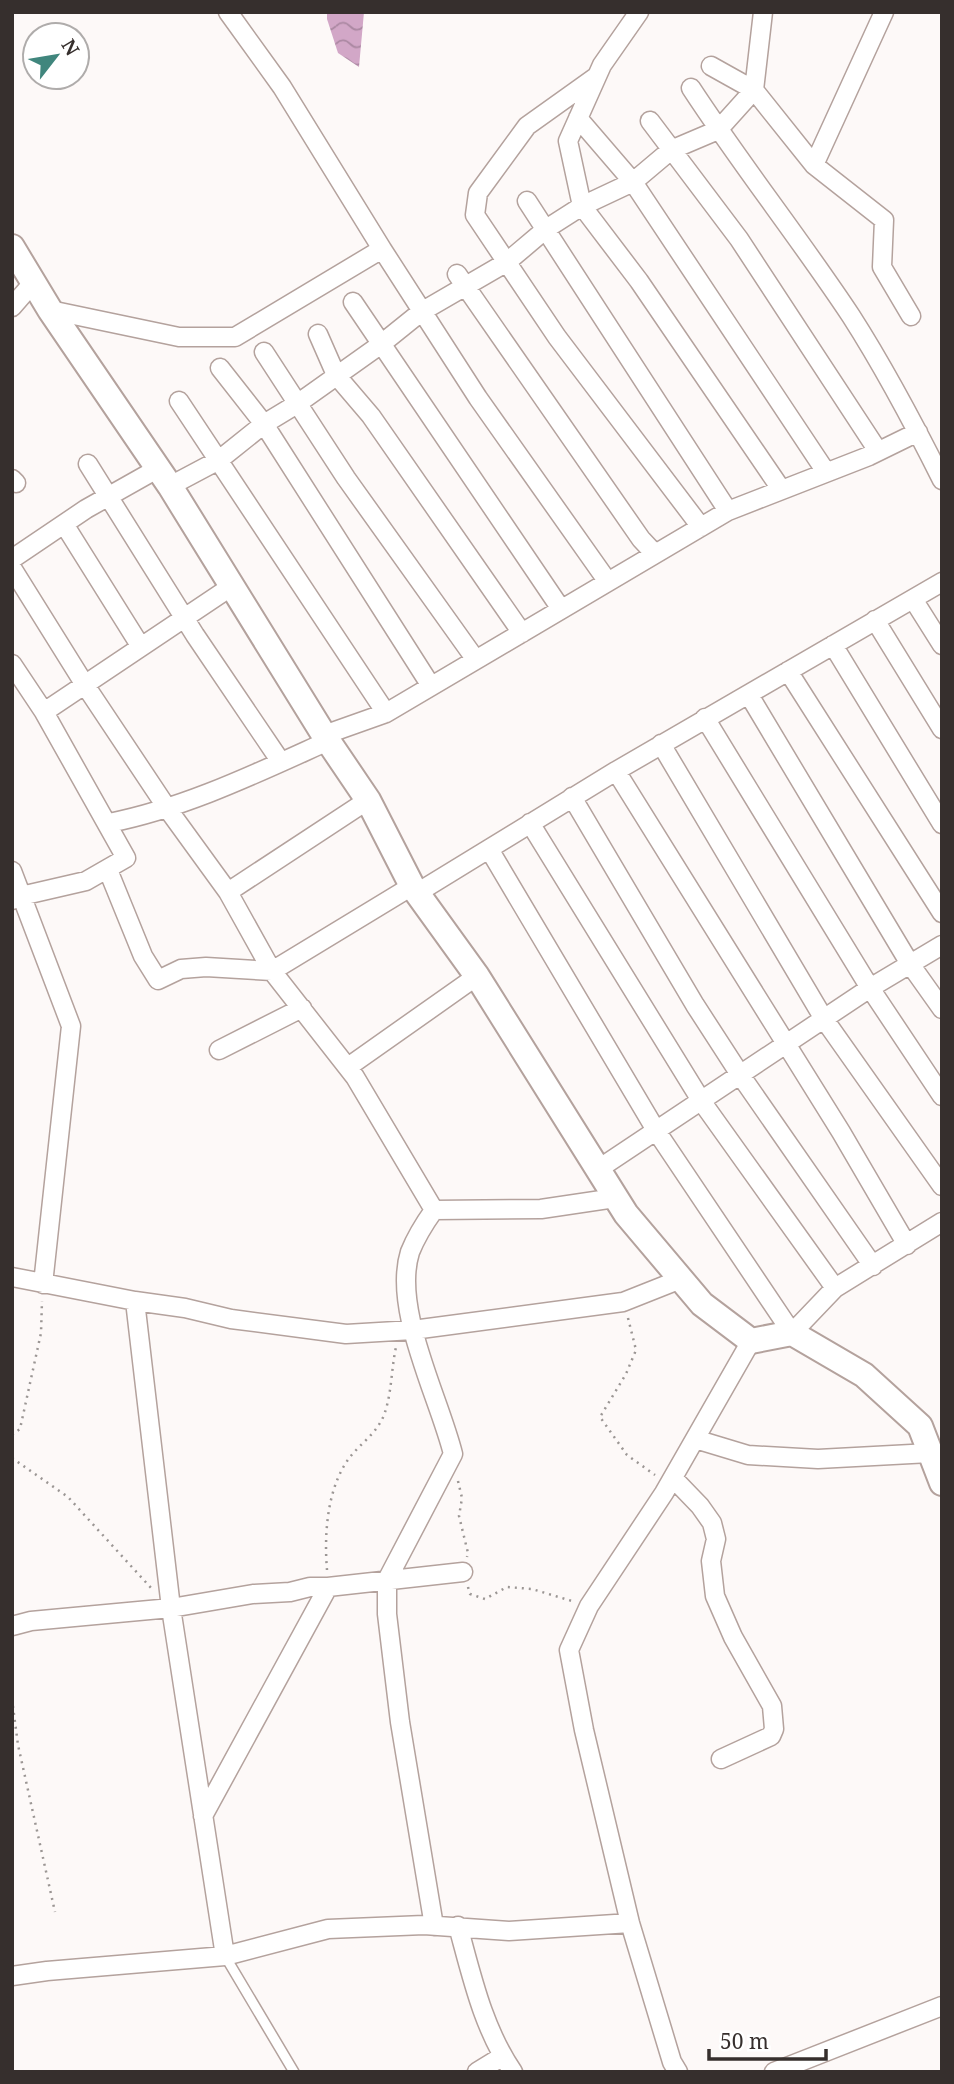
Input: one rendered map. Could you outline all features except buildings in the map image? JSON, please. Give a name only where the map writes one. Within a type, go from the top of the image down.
[{"type":"street","points":[[228,12],[282,87],[421,312],[478,398],[608,582]]},
{"type":"street","points":[[639,12],[602,65],[568,141],[582,206],[639,281],[781,489]]},
{"type":"street","points":[[12,559],[109,497],[219,460],[264,424],[380,345],[460,280],[507,262],[546,229],[582,206],[633,182],[671,150],[718,130],[754,90],[763,12]]},
{"type":"street","points":[[814,165],[884,12]]},
{"type":"street","points":[[711,66],[754,90],[814,165],[884,220],[882,267],[911,316]]},
{"type":"street","points":[[597,76],[527,126],[478,193],[475,215],[557,337],[701,527]]},
{"type":"street","points":[[691,88],[851,317],[905,406],[942,480]]},
{"type":"street","points":[[578,117],[633,182],[826,472]]},
{"type":"street","points":[[650,121],[738,239],[878,451]]},
{"type":"street","points":[[527,201],[728,511]]},
{"type":"street","points":[[12,247],[32,284],[163,477],[326,738],[368,800],[415,890],[477,976],[615,1198],[702,1304],[751,1341],[792,1333],[835,1289],[942,1222]]},
{"type":"street","points":[[50,310],[179,337],[235,337],[382,249]]},
{"type":"street","points":[[460,280],[641,539],[655,554]]},
{"type":"street","points":[[12,307],[32,284]]},
{"type":"street","points":[[353,302],[561,610]]},
{"type":"street","points":[[318,334],[336,375],[371,416],[522,633]]},
{"type":"street","points":[[264,352],[297,404],[476,660]]},
{"type":"street","points":[[220,368],[264,424],[431,686]]},
{"type":"street","points":[[179,401],[386,713]]},
{"type":"street","points":[[108,823],[167,808],[281,762],[326,738],[386,713],[728,511],[878,451],[918,432]]},
{"type":"street","points":[[89,464],[184,618],[281,762]]},
{"type":"street","points":[[64,524],[141,647]]},
{"type":"street","points":[[12,568],[85,685],[167,808],[228,892],[272,971],[348,1067],[434,1210]]},
{"type":"street","points":[[108,870],[143,956],[158,980],[181,969],[206,967],[272,971],[489,849],[705,718],[942,582]]},
{"type":"street","points":[[44,712],[232,586]]},
{"type":"street","points":[[913,598],[942,645]]},
{"type":"street","points":[[875,620],[942,729]]},
{"type":"street","points":[[833,645],[942,824]]},
{"type":"street","points":[[12,664],[44,712],[127,858],[86,881],[17,898]]},
{"type":"street","points":[[788,671],[942,913]]},
{"type":"street","points":[[749,695],[911,964],[942,1009]]},
{"type":"street","points":[[705,718],[870,988],[942,1096]]},
{"type":"street","points":[[661,744],[824,1019],[942,1186]]},
{"type":"street","points":[[616,771],[841,1132],[907,1245]]},
{"type":"street","points":[[572,797],[695,1005],[873,1266]]},
{"type":"street","points":[[228,892],[368,800]]},
{"type":"street","points":[[530,823],[702,1102],[835,1289]]},
{"type":"street","points":[[489,849],[657,1132],[792,1333],[864,1375],[920,1426],[942,1483]]},
{"type":"street","points":[[12,872],[17,898],[71,1026],[43,1284]]},
{"type":"street","points":[[597,1170],[870,988],[942,945]]},
{"type":"street","points":[[348,1067],[477,976]]},
{"type":"street","points":[[219,1050],[302,1008]]},
{"type":"street","points":[[434,1210],[541,1209],[615,1198]]},
{"type":"street","points":[[434,1210],[419,1232],[410,1255],[405,1286],[413,1330],[453,1454],[387,1580],[387,1614],[400,1722],[434,1926]]},
{"type":"street","points":[[12,1277],[186,1308],[231,1320],[346,1334],[413,1330],[622,1302],[681,1279]]},
{"type":"street","points":[[135,1301],[170,1608],[225,1956]]},
{"type":"street","points":[[678,2072],[672,2062],[630,1923],[584,1730],[569,1650],[589,1606],[671,1482],[751,1341]]},
{"type":"street","points":[[695,1439],[748,1455],[818,1459],[930,1453]]},
{"type":"street","points":[[671,1482],[700,1506],[712,1523],[716,1539],[711,1561],[715,1596],[733,1637],[772,1706],[775,1719],[771,1736],[721,1759]]},
{"type":"street","points":[[12,1626],[32,1621],[170,1608],[253,1594],[463,1572]]},
{"type":"street","points":[[203,1816],[328,1587]]},
{"type":"street","points":[[12,1976],[225,1956],[328,1929],[458,1926],[509,1931],[630,1923]]},
{"type":"street","points":[[458,1926],[483,2015],[513,2072]]},
{"type":"street","points":[[775,2072],[942,2006]]},
{"type":"street","points":[[477,2072],[503,2056]]},
{"type":"lane","points":[[225,1956],[294,2072]]},
{"type":"path","points":[[12,1435],[20,1429],[41,1333],[43,1284]]},
{"type":"path","points":[[622,1302],[636,1350],[626,1374],[600,1417],[628,1455],[671,1482]]},
{"type":"path","points":[[328,1587],[325,1542],[340,1471],[383,1419],[390,1395],[397,1346],[413,1330]]},
{"type":"path","points":[[453,1454],[462,1498],[459,1516],[468,1553],[463,1572],[470,1594],[485,1599],[507,1587],[532,1588],[589,1606]]},
{"type":"path","points":[[12,1458],[68,1497],[170,1608]]},
{"type":"path","points":[[12,1699],[18,1745],[55,1912]]},
{"type":"path","points":[[12,1742],[18,1745]]},
{"type":"water","points":[[327,12],[364,12],[359,67],[338,53]]}]
